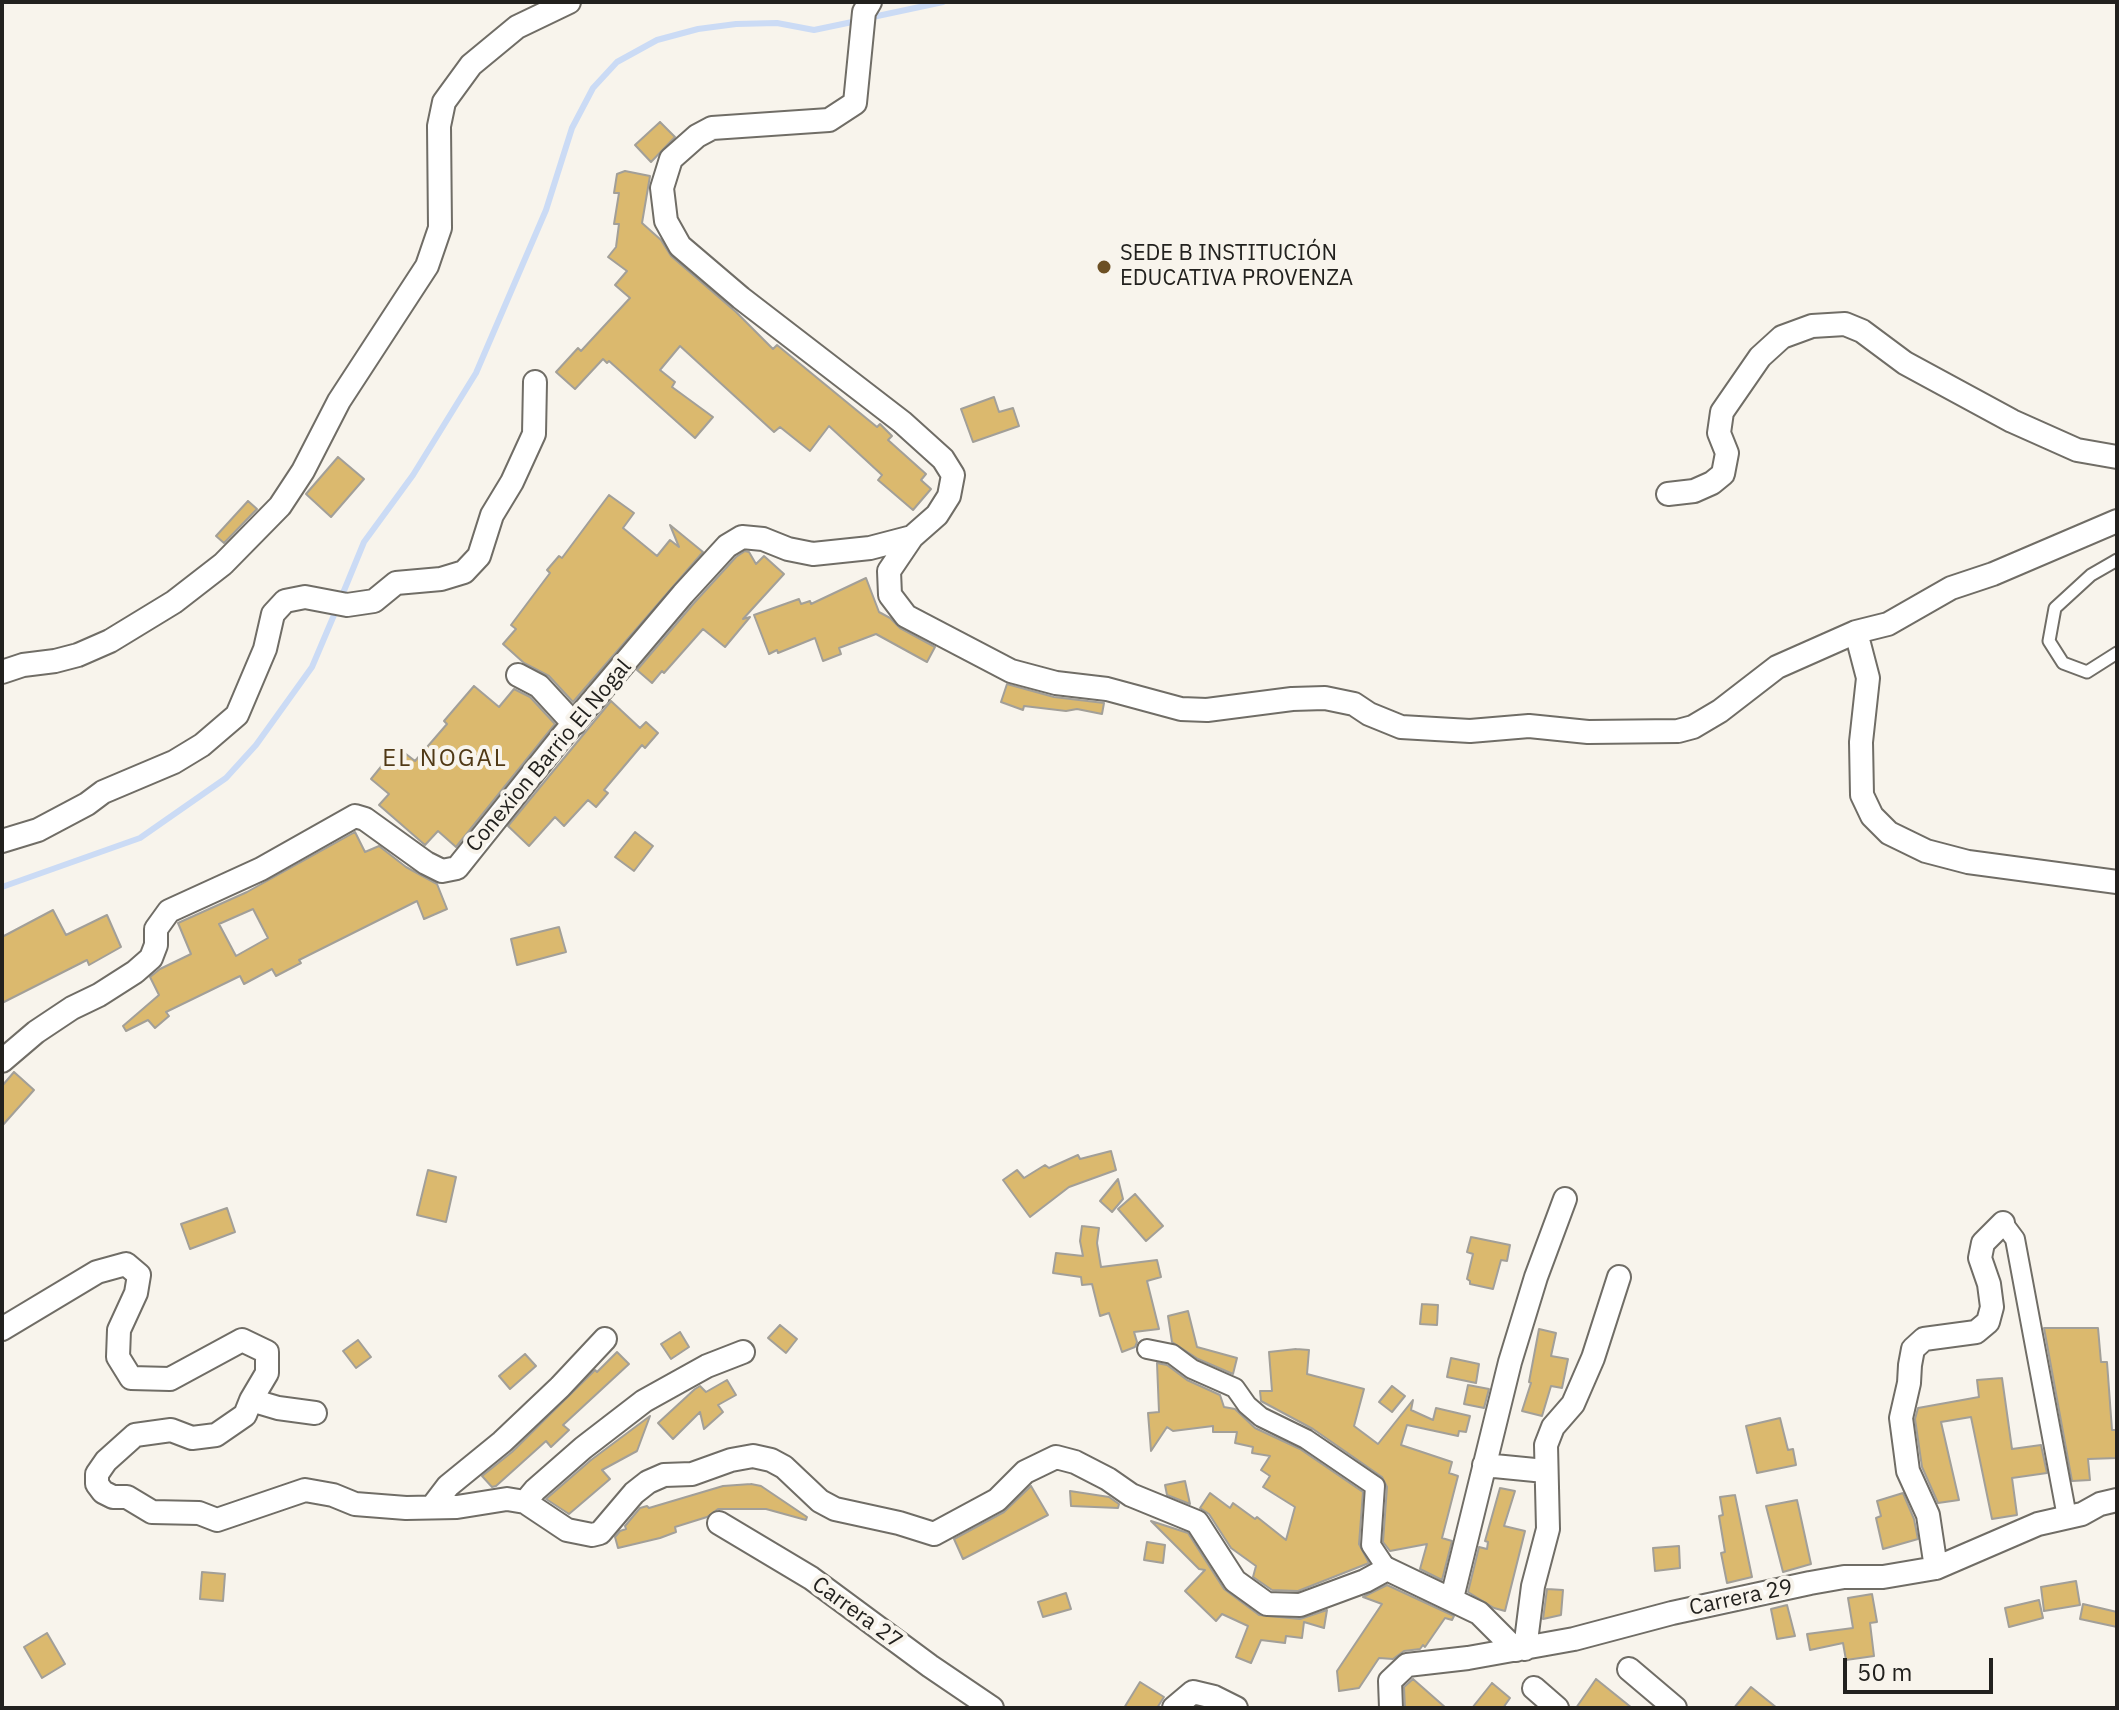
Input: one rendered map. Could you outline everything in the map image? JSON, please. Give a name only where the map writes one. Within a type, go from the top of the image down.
[{"type":"street","points":[[2,672],[78,655],[110,641],[174,602],[223,564],[280,506],[303,471],[339,401],[427,266],[440,228],[439,126],[444,102],[471,65],[517,27],[569,2]]},
{"type":"street","points":[[870,2],[864,12],[855,103],[829,120],[712,128],[697,136],[671,159],[662,188],[666,221],[680,246],[741,298],[902,422],[943,459],[953,475],[949,496],[937,515],[912,537],[889,571],[890,595],[906,616],[1011,671],[1056,683],[1107,689],[1181,709],[1207,710],[1325,698],[1354,704],[1401,727],[1470,731],[1529,726],[1588,732],[1678,731],[1693,727],[1720,711],[1777,667],[1856,632],[1888,624],[1951,588],[1993,574],[2117,521]]},
{"type":"street","points":[[1668,494],[1694,491],[1723,474],[1727,453],[1719,433],[1722,412],[1760,357],[1782,337],[1812,326],[1845,324],[1862,331],[1905,363],[2012,421],[2077,450],[2117,457]]},
{"type":"street","points":[[2,841],[38,830],[103,792],[174,762],[202,745],[237,715],[265,649],[273,614],[285,601],[305,597],[347,605],[374,601],[396,583],[441,579],[464,572],[479,556],[492,515],[512,482],[534,434],[535,382]]},
{"type":"street","name":"Conexion Barrio El Nogal","points":[[2,1061],[36,1032],[135,972],[151,958],[156,945],[156,929],[169,911],[261,869],[355,816],[365,819],[426,863],[442,871],[457,868],[709,563],[742,537],[763,539],[813,554],[870,548],[912,537]]},
{"type":"street","points":[[1856,632],[1868,678],[1861,742],[1862,795],[1872,816],[1889,833],[1926,851],[1968,862],[2117,882]]},
{"type":"street","points":[[518,675],[539,686],[574,724]]},
{"type":"street","points":[[1452,1598],[1514,1348],[1565,1199]]},
{"type":"street","points":[[1936,1568],[1928,1515],[1908,1471],[1901,1418],[1913,1349],[1924,1339],[1976,1332],[1988,1322],[1992,1307],[1989,1284],[1980,1258],[1983,1243],[2003,1223],[2015,1239],[2067,1517]]},
{"type":"street","points":[[2,1329],[97,1272],[126,1264],[139,1275],[136,1293],[119,1330],[118,1357],[131,1378],[170,1379],[242,1340],[267,1352],[267,1373],[245,1415],[216,1435],[192,1438],[171,1430],[135,1435],[106,1461],[97,1474],[97,1484],[103,1492],[113,1497],[127,1497],[152,1512],[199,1513],[217,1520],[305,1490],[333,1495],[355,1504],[406,1508],[457,1507],[507,1499],[525,1502],[567,1530],[592,1535],[600,1533],[634,1493],[648,1482],[664,1475],[692,1474],[753,1456],[784,1467],[820,1501],[835,1509],[934,1534],[997,1500],[1025,1472],[1056,1457],[1083,1466],[1131,1495],[1189,1517],[1202,1527],[1235,1581],[1267,1604],[1300,1605],[1365,1581],[1387,1569]]},
{"type":"street","points":[[1147,1349],[1172,1354],[1192,1369],[1235,1388],[1247,1405],[1261,1417],[1306,1439],[1375,1486],[1371,1545],[1387,1569],[1479,1613],[1521,1649],[1548,1529],[1546,1445],[1553,1427],[1573,1404],[1593,1358],[1619,1277]]},
{"type":"street","points":[[432,1507],[448,1486],[502,1442],[605,1339]]},
{"type":"street","points":[[525,1502],[583,1448],[644,1401],[707,1366],[743,1352]]},
{"type":"street","points":[[251,1400],[278,1408],[315,1413]]},
{"type":"street","points":[[1484,1465],[1545,1471]]},
{"type":"street","name":"Carrera 29","points":[[1391,1708],[1390,1681],[1407,1665],[1574,1639],[1672,1613],[1810,1583],[1844,1577],[1883,1577],[1936,1568],[2038,1524],[2117,1500]]},
{"type":"street","name":"Carrera 27","points":[[719,1523],[811,1578],[992,1708]]},
{"type":"street","points":[[1629,1669],[1675,1708]]},
{"type":"street","points":[[1534,1688],[1557,1708]]},
{"type":"street","points":[[1174,1708],[1193,1692],[1214,1697],[1236,1708]]},
{"type":"lane","points":[[2117,560],[2091,575],[2055,608],[2049,641],[2063,663],[2087,672],[2117,653]]},
{"type":"building","points":[[660,122],[675,137],[651,162],[635,145]]},
{"type":"building","points":[[625,171],[650,176],[642,223],[661,240],[671,256],[736,312],[773,349],[777,345],[877,427],[880,424],[892,436],[888,440],[926,474],[921,480],[931,489],[913,510],[878,480],[882,475],[829,426],[810,451],[780,427],[774,432],[680,346],[660,370],[675,382],[672,387],[713,417],[695,438],[609,361],[607,363],[603,359],[575,389],[556,372],[578,348],[581,351],[630,298],[615,285],[627,271],[608,257],[616,247],[619,224],[614,224],[619,193],[614,193],[617,174]]},
{"type":"building","points":[[994,397],[999,412],[1013,408],[1019,426],[973,442],[961,409]]},
{"type":"building","points":[[338,457],[364,479],[331,517],[306,494]]},
{"type":"building","points":[[609,495],[634,513],[623,528],[657,556],[670,540],[679,547],[670,525],[703,552],[573,702],[549,676],[524,663],[503,644],[516,629],[511,625],[550,573],[547,570],[559,556],[562,558]]},
{"type":"building","points":[[248,501],[257,509],[224,543],[216,536]]},
{"type":"building","points":[[745,551],[749,552],[756,564],[764,556],[784,574],[743,619],[750,617],[725,647],[703,629],[652,683],[637,670],[694,603]]},
{"type":"building","points":[[866,578],[879,612],[900,628],[935,647],[927,662],[876,634],[839,648],[841,654],[823,661],[815,638],[769,654],[754,615],[799,599],[801,604],[810,601],[811,604]]},
{"type":"building","points":[[1007,684],[1054,697],[1104,703],[1102,714],[1077,709],[1066,711],[1024,706],[1023,710],[1001,702]]},
{"type":"building","points":[[474,686],[499,707],[514,689],[530,697],[555,724],[456,847],[438,831],[425,845],[379,805],[389,794],[371,779],[397,747],[415,761]]},
{"type":"building","points":[[611,701],[640,728],[646,722],[658,733],[645,748],[642,745],[604,790],[608,793],[596,807],[588,800],[564,826],[555,817],[529,846],[508,826]]},
{"type":"building","points":[[355,832],[365,852],[379,846],[406,867],[437,884],[447,909],[424,919],[417,901],[299,960],[301,963],[276,976],[272,969],[244,984],[240,976],[166,1012],[169,1016],[155,1028],[148,1020],[126,1031],[123,1026],[159,995],[150,977],[191,954],[178,923],[247,892]],"holes":[[[253,909],[268,938],[236,956],[219,924]]]},
{"type":"building","points":[[635,832],[653,846],[634,871],[615,857]]},
{"type":"building","points":[[53,910],[66,935],[107,915],[121,947],[89,965],[87,960],[2,1003],[2,937]]},
{"type":"building","points":[[559,927],[566,952],[517,965],[511,939]]},
{"type":"building","points":[[14,1072],[34,1090],[2,1126],[2,1086]]},
{"type":"building","points":[[1111,1151],[1116,1170],[1069,1187],[1030,1217],[1003,1180],[1017,1170],[1024,1178],[1045,1165],[1049,1168],[1078,1155],[1080,1159]]},
{"type":"building","points":[[428,1170],[456,1177],[446,1222],[417,1215]]},
{"type":"building","points":[[1118,1179],[1123,1199],[1112,1212],[1100,1201]]},
{"type":"building","points":[[1135,1194],[1163,1226],[1146,1241],[1118,1209]]},
{"type":"building","points":[[227,1208],[235,1232],[190,1249],[181,1224]]},
{"type":"building","points":[[1082,1226],[1099,1228],[1097,1243],[1101,1267],[1157,1260],[1161,1277],[1147,1281],[1159,1329],[1134,1332],[1135,1347],[1122,1352],[1109,1313],[1100,1316],[1092,1284],[1082,1285],[1081,1277],[1053,1273],[1056,1253],[1083,1256],[1080,1241]]},
{"type":"building","points":[[1471,1237],[1510,1245],[1507,1261],[1501,1260],[1493,1289],[1470,1284],[1467,1279],[1473,1254],[1467,1252]]},
{"type":"building","points":[[1422,1304],[1438,1305],[1437,1325],[1420,1324]]},
{"type":"building","points":[[1188,1311],[1197,1347],[1237,1358],[1233,1374],[1198,1359],[1172,1342],[1168,1316]]},
{"type":"building","points":[[780,1325],[797,1339],[786,1353],[768,1338]]},
{"type":"building","points":[[2044,1328],[2098,1328],[2101,1362],[2107,1362],[2112,1430],[2117,1430],[2117,1458],[2088,1459],[2090,1480],[2072,1481]]},
{"type":"building","points":[[1539,1329],[1556,1333],[1551,1356],[1568,1359],[1562,1388],[1551,1386],[1542,1416],[1522,1411],[1531,1383]]},
{"type":"building","points":[[680,1332],[689,1347],[671,1359],[661,1344]]},
{"type":"building","points":[[358,1340],[371,1357],[356,1368],[343,1351]]},
{"type":"building","points":[[1309,1350],[1307,1374],[1364,1389],[1354,1426],[1378,1444],[1413,1400],[1411,1410],[1433,1420],[1436,1408],[1470,1416],[1466,1432],[1459,1431],[1458,1436],[1407,1425],[1401,1445],[1452,1462],[1449,1473],[1458,1476],[1442,1538],[1452,1541],[1442,1580],[1420,1569],[1427,1544],[1390,1551],[1383,1542],[1387,1487],[1382,1477],[1313,1429],[1261,1401],[1260,1391],[1272,1391],[1269,1352]]},
{"type":"building","points":[[617,1352],[629,1364],[563,1425],[569,1430],[551,1447],[546,1441],[492,1487],[482,1476],[512,1452]]},
{"type":"building","points":[[525,1354],[536,1366],[510,1389],[499,1376]]},
{"type":"building","points":[[1451,1358],[1479,1364],[1476,1383],[1447,1377]]},
{"type":"building","points":[[1157,1363],[1167,1365],[1187,1380],[1220,1395],[1224,1407],[1235,1409],[1255,1428],[1300,1449],[1363,1492],[1359,1544],[1369,1563],[1298,1591],[1272,1590],[1253,1577],[1256,1566],[1231,1548],[1209,1514],[1200,1508],[1210,1493],[1230,1508],[1233,1503],[1255,1519],[1257,1517],[1286,1540],[1295,1507],[1263,1487],[1270,1476],[1261,1470],[1270,1456],[1252,1453],[1253,1447],[1235,1443],[1237,1432],[1213,1432],[1213,1426],[1173,1431],[1167,1427],[1151,1451],[1148,1413],[1159,1412]]},
{"type":"building","points":[[2002,1378],[2012,1449],[2041,1445],[2047,1473],[2012,1478],[2017,1515],[1992,1519],[1971,1417],[1941,1422],[1959,1500],[1938,1503],[1922,1467],[1915,1419],[1918,1408],[1979,1397],[1977,1380]]},
{"type":"building","points":[[727,1380],[736,1395],[718,1405],[723,1412],[704,1429],[700,1412],[673,1439],[658,1423],[695,1389],[700,1386],[706,1392]]},
{"type":"building","points":[[1468,1385],[1489,1389],[1484,1408],[1464,1404]]},
{"type":"building","points":[[1392,1386],[1405,1396],[1392,1412],[1379,1402]]},
{"type":"building","points":[[650,1416],[637,1451],[602,1470],[610,1479],[569,1514],[546,1499],[591,1460]]},
{"type":"building","points":[[1780,1418],[1788,1450],[1793,1449],[1796,1465],[1757,1473],[1746,1426]]},
{"type":"building","points":[[1185,1481],[1190,1504],[1167,1495],[1165,1485]]},
{"type":"building","points":[[723,1486],[761,1486],[807,1517],[806,1520],[766,1509],[718,1509],[707,1517],[675,1527],[676,1532],[618,1548],[615,1537],[626,1529],[625,1526],[640,1508]]},
{"type":"building","points":[[1031,1486],[1048,1515],[963,1559],[954,1539],[1004,1512]]},
{"type":"building","points":[[1500,1488],[1515,1491],[1504,1526],[1525,1531],[1505,1611],[1468,1592],[1479,1547],[1487,1549],[1488,1542],[1485,1541]]},
{"type":"building","points":[[1070,1491],[1109,1497],[1119,1504],[1118,1508],[1071,1506]]},
{"type":"building","points":[[1903,1493],[1918,1539],[1883,1549],[1876,1518],[1881,1516],[1877,1501]]},
{"type":"building","points":[[1735,1495],[1752,1577],[1727,1583],[1721,1553],[1725,1552],[1719,1516],[1723,1515],[1720,1497]]},
{"type":"building","points":[[1797,1500],[1811,1564],[1783,1572],[1766,1506]]},
{"type":"building","points":[[1151,1521],[1188,1533],[1224,1589],[1259,1615],[1300,1619],[1327,1610],[1324,1628],[1304,1622],[1302,1638],[1286,1636],[1285,1643],[1261,1640],[1251,1663],[1236,1657],[1248,1626],[1222,1614],[1216,1621],[1185,1591],[1205,1570],[1199,1569]]},
{"type":"building","points":[[1147,1542],[1165,1545],[1163,1563],[1144,1560]]},
{"type":"building","points":[[1679,1546],[1680,1568],[1655,1571],[1653,1548]]},
{"type":"building","points":[[202,1572],[225,1574],[223,1601],[200,1599]]},
{"type":"building","points":[[2076,1581],[2080,1605],[2044,1611],[2041,1587]]},
{"type":"building","points":[[1387,1585],[1454,1616],[1452,1620],[1445,1618],[1425,1647],[1404,1651],[1393,1659],[1379,1658],[1359,1688],[1339,1691],[1337,1671],[1382,1604],[1363,1597]]},
{"type":"building","points":[[1547,1589],[1563,1590],[1561,1615],[1543,1619]]},
{"type":"building","points":[[1066,1593],[1071,1609],[1043,1617],[1038,1602]]},
{"type":"building","points":[[1872,1594],[1877,1622],[1870,1623],[1874,1656],[1846,1660],[1843,1643],[1810,1650],[1807,1634],[1853,1628],[1848,1598]]},
{"type":"building","points":[[2039,1600],[2043,1618],[2009,1627],[2005,1608]]},
{"type":"building","points":[[2083,1604],[2117,1612],[2117,1627],[2080,1619]]},
{"type":"building","points":[[1787,1605],[1795,1636],[1777,1639],[1771,1609]]},
{"type":"building","points":[[47,1633],[65,1664],[42,1678],[24,1647]]},
{"type":"building","points":[[1413,1679],[1446,1708],[1405,1708],[1404,1687]]},
{"type":"building","points":[[1596,1679],[1632,1708],[1576,1708]]},
{"type":"building","points":[[1140,1682],[1164,1697],[1157,1708],[1124,1708]]},
{"type":"building","points":[[1492,1683],[1510,1698],[1503,1708],[1472,1708]]},
{"type":"building","points":[[1751,1687],[1777,1708],[1734,1708]]},
{"type":"waterway","points":[[868,18],[943,2]]},
{"type":"waterway","points":[[341,598],[364,542],[413,475],[476,373],[546,210],[572,128],[593,88],[617,62],[657,40],[698,29],[777,23],[814,30],[857,21]]},
{"type":"waterway","points":[[2,887],[140,838],[226,778],[256,745],[312,667],[337,608]]},
{"type":"place","name":"SEDE B INSTITUCIÓN EDUCATIVA PROVENZA","points":[[1104,267]]},
{"type":"district","name":"EL NOGAL","points":[[445,759]]}]
